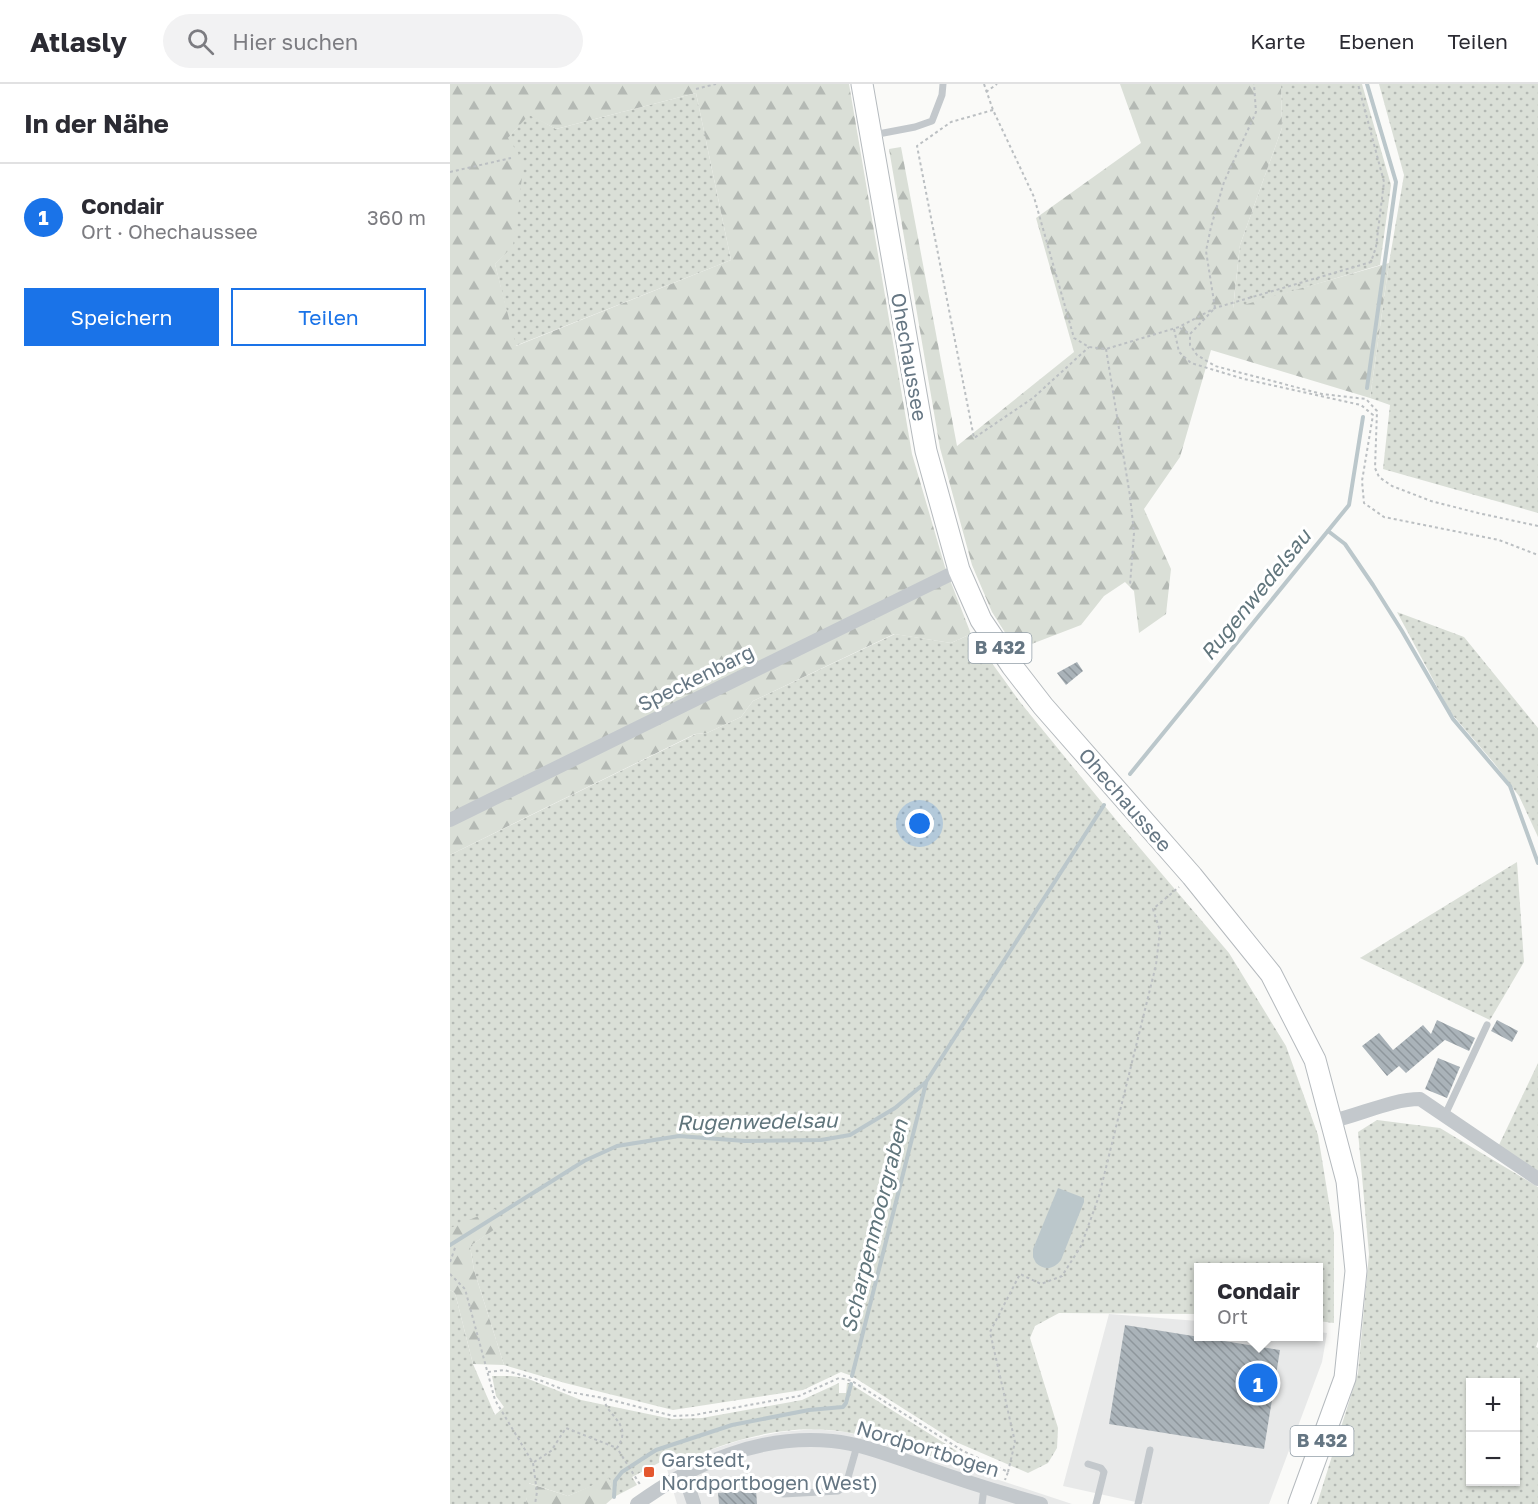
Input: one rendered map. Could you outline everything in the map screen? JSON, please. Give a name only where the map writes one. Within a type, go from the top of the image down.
[{"type":"main road","name":"Ohechaussee","points":[[862,84],[926,451],[959,570],[981,620],[1043,706],[1192,876],[1270,974],[1315,1060],[1347,1181],[1356,1271],[1345,1378],[1299,1504]]},
{"type":"street","name":"Speckenbarg","points":[[450,820],[959,570]]},
{"type":"street","points":[[1332,1121],[1410,1099],[1420,1099],[1538,1179]]},
{"type":"street","name":"Nordportbogen","points":[[642,1500],[684,1474],[721,1457],[753,1447],[792,1441],[832,1441],[857,1446],[984,1488],[1041,1504]]},
{"type":"street","points":[[684,1474],[694,1504]]},
{"type":"lane","points":[[871,136],[932,121],[942,95],[943,84]]},
{"type":"lane","points":[[1445,1115],[1487,1025]]},
{"type":"lane","points":[[783,1494],[838,1491],[847,1481],[857,1446]]},
{"type":"lane","points":[[1138,1504],[1150,1450]]},
{"type":"lane","points":[[1088,1464],[1101,1468],[1104,1473],[1096,1504]]},
{"type":"lane","points":[[982,1504],[984,1488]]},
{"type":"path","points":[[696,89],[716,84]]},
{"type":"path","points":[[984,84],[993,110],[1034,197],[1074,338],[1089,347],[1106,349],[1179,327],[1215,308],[1371,262],[1376,248],[1384,182],[1358,84]]},
{"type":"path","points":[[986,92],[997,84]]},
{"type":"path","points":[[1215,308],[1206,250],[1210,227],[1224,182],[1256,112],[1254,84]]},
{"type":"path","points":[[993,110],[951,123],[917,146],[974,438],[1033,398],[1089,347]]},
{"type":"path","points":[[450,172],[511,158]]},
{"type":"path","points":[[1215,308],[1190,334],[1190,345],[1197,355],[1215,366],[1322,394],[1366,399],[1377,411],[1375,468],[1379,477],[1392,486],[1431,501],[1538,526]]},
{"type":"path","points":[[1179,327],[1190,334]]},
{"type":"path","points":[[1174,328],[1179,352],[1191,363],[1244,379],[1361,405],[1373,415],[1362,481],[1364,502],[1384,518],[1499,540],[1538,555]]},
{"type":"path","points":[[1106,349],[1134,533],[1130,585]]},
{"type":"path","points":[[1001,1492],[1015,1442],[990,1332],[1020,1274],[1041,1284],[1062,1276],[1081,1246],[1099,1196],[1156,965],[1160,931],[1153,909],[1192,876]]},
{"type":"path","points":[[450,1262],[456,1245]]},
{"type":"path","points":[[450,1274],[465,1289],[495,1400],[533,1463],[537,1492],[535,1504]]},
{"type":"path","points":[[488,1372],[504,1370],[569,1392],[604,1398],[673,1416],[694,1415],[799,1396],[839,1378],[852,1381],[963,1451],[1008,1472]]},
{"type":"path","points":[[604,1398],[604,1405],[618,1420],[621,1430],[622,1441],[617,1448]]},
{"type":"path","points":[[533,1463],[551,1452],[566,1428],[617,1448],[631,1471],[642,1500]]},
{"type":"shaded area","points":[[1058,1188],[1084,1198],[1084,1202],[1061,1260],[1052,1267],[1046,1268],[1036,1263],[1033,1249]]},
{"type":"shaded area","points":[[1109,1314],[1194,1321],[1194,1341],[1323,1341],[1323,1333],[1327,1333],[1322,1362],[1269,1504],[1145,1504],[1063,1486]]},
{"type":"shaded area","points":[[815,1429],[845,1432],[887,1443],[1072,1504],[677,1504],[667,1469],[710,1450],[741,1440],[781,1432]]},
{"type":"green space","points":[[450,84],[849,84],[912,454],[945,567],[971,634],[951,643],[894,634],[753,701],[741,717],[707,733],[695,734],[450,855]],"holes":[[[696,93],[731,260],[516,346],[495,264],[513,246],[524,162],[508,138],[529,115],[556,129]]]},
{"type":"green space","points":[[1120,84],[1281,84],[1282,128],[1240,245],[1233,308],[1389,263],[1370,398],[1211,350],[1180,457],[1144,509],[1171,569],[1166,614],[1139,633],[1134,591],[1125,582],[1104,596],[1081,625],[1016,650],[992,612],[972,565],[940,448],[889,149],[901,147],[957,446],[1074,352],[1036,218],[1141,143]]},
{"type":"green space","points":[[1281,84],[1362,84],[1391,185],[1380,265],[1233,309],[1240,245],[1282,128]]},
{"type":"green space","points":[[1379,84],[1538,84],[1538,513],[1383,469],[1390,405],[1370,398],[1404,175]]},
{"type":"green space","points":[[696,93],[731,260],[515,346],[495,264],[513,245],[508,138],[529,114],[556,129]]},
{"type":"green space","points":[[1397,612],[1464,637],[1538,728],[1538,837],[1519,796],[1451,713]]},
{"type":"green space","points":[[895,634],[951,643],[971,634],[1020,702],[1229,953],[1286,1046],[1318,1135],[1334,1233],[1334,1323],[1323,1322],[1323,1263],[1194,1263],[1194,1314],[1059,1313],[1035,1326],[1030,1338],[1058,1428],[1057,1448],[1048,1463],[1028,1473],[956,1442],[852,1376],[841,1372],[803,1390],[673,1410],[504,1365],[474,1270],[470,1246],[503,1223],[450,1228],[450,855],[696,734],[707,733],[741,717],[753,701]]},
{"type":"green space","points":[[1517,862],[1524,962],[1490,1020],[1360,958]]},
{"type":"green space","points":[[1538,1063],[1538,1173],[1498,1147]]},
{"type":"green space","points":[[1377,1120],[1440,1128],[1538,1187],[1538,1341],[1536,1347],[1538,1348],[1538,1504],[1317,1504],[1358,1373],[1369,1254],[1358,1132]]},
{"type":"green space","points":[[495,1209],[504,1223],[470,1246],[474,1270],[504,1365],[473,1364],[455,1293],[450,1290],[450,1228]]},
{"type":"green space","points":[[450,1290],[455,1293],[473,1364],[495,1415],[504,1407],[496,1396],[492,1376],[526,1378],[581,1400],[672,1419],[702,1418],[802,1400],[839,1383],[839,1393],[846,1393],[847,1383],[849,1383],[960,1453],[990,1467],[984,1475],[898,1445],[863,1436],[845,1432],[800,1430],[756,1436],[734,1442],[672,1466],[668,1458],[632,1477],[637,1485],[614,1497],[609,1479],[568,1496],[529,1483],[526,1504],[450,1504]]},
{"type":"green space","points":[[609,1478],[614,1497],[606,1504],[526,1504],[528,1483],[568,1496]]},
{"type":"building","points":[[1077,662],[1083,671],[1066,685],[1057,673]]},
{"type":"building","points":[[1437,1020],[1475,1038],[1469,1051],[1446,1039],[1406,1073],[1399,1066],[1387,1076],[1362,1046],[1379,1033],[1393,1050],[1423,1025],[1431,1034]]},
{"type":"building","points":[[1497,1020],[1518,1031],[1512,1042],[1491,1031]]},
{"type":"building","points":[[1438,1058],[1460,1067],[1447,1098],[1425,1089]]},
{"type":"building","points":[[1125,1325],[1194,1336],[1194,1341],[1224,1341],[1280,1350],[1264,1449],[1109,1424]]},
{"type":"building","points":[[756,1490],[757,1504],[719,1504],[718,1493]]},
{"type":"waterway","name":"Rugenwedelsau","points":[[1367,84],[1396,182],[1367,388]]},
{"type":"waterway","name":"Rugenwedelsau","points":[[1130,774],[1349,505],[1363,417]]},
{"type":"waterway","points":[[1328,531],[1345,544],[1373,585],[1453,719],[1510,786],[1538,863]]},
{"type":"waterway","name":"Rugenwedelsau","points":[[450,1245],[584,1161],[617,1146],[679,1136],[745,1141],[821,1140],[850,1135],[895,1108],[926,1082],[1104,805]]},
{"type":"waterway","name":"Scharpenmoorgraben","points":[[852,1376],[926,1083]]},
{"type":"waterway","name":"Scharpenmoorgraben","points":[[614,1497],[615,1481],[622,1472],[656,1450],[732,1425],[809,1410],[843,1407],[851,1384]]},
{"type":"place","name":"Condair","points":[[1258,1383]]},
{"type":"place","name":"Garstedt, Nordportbogen (West)","points":[[649,1472]]}]
